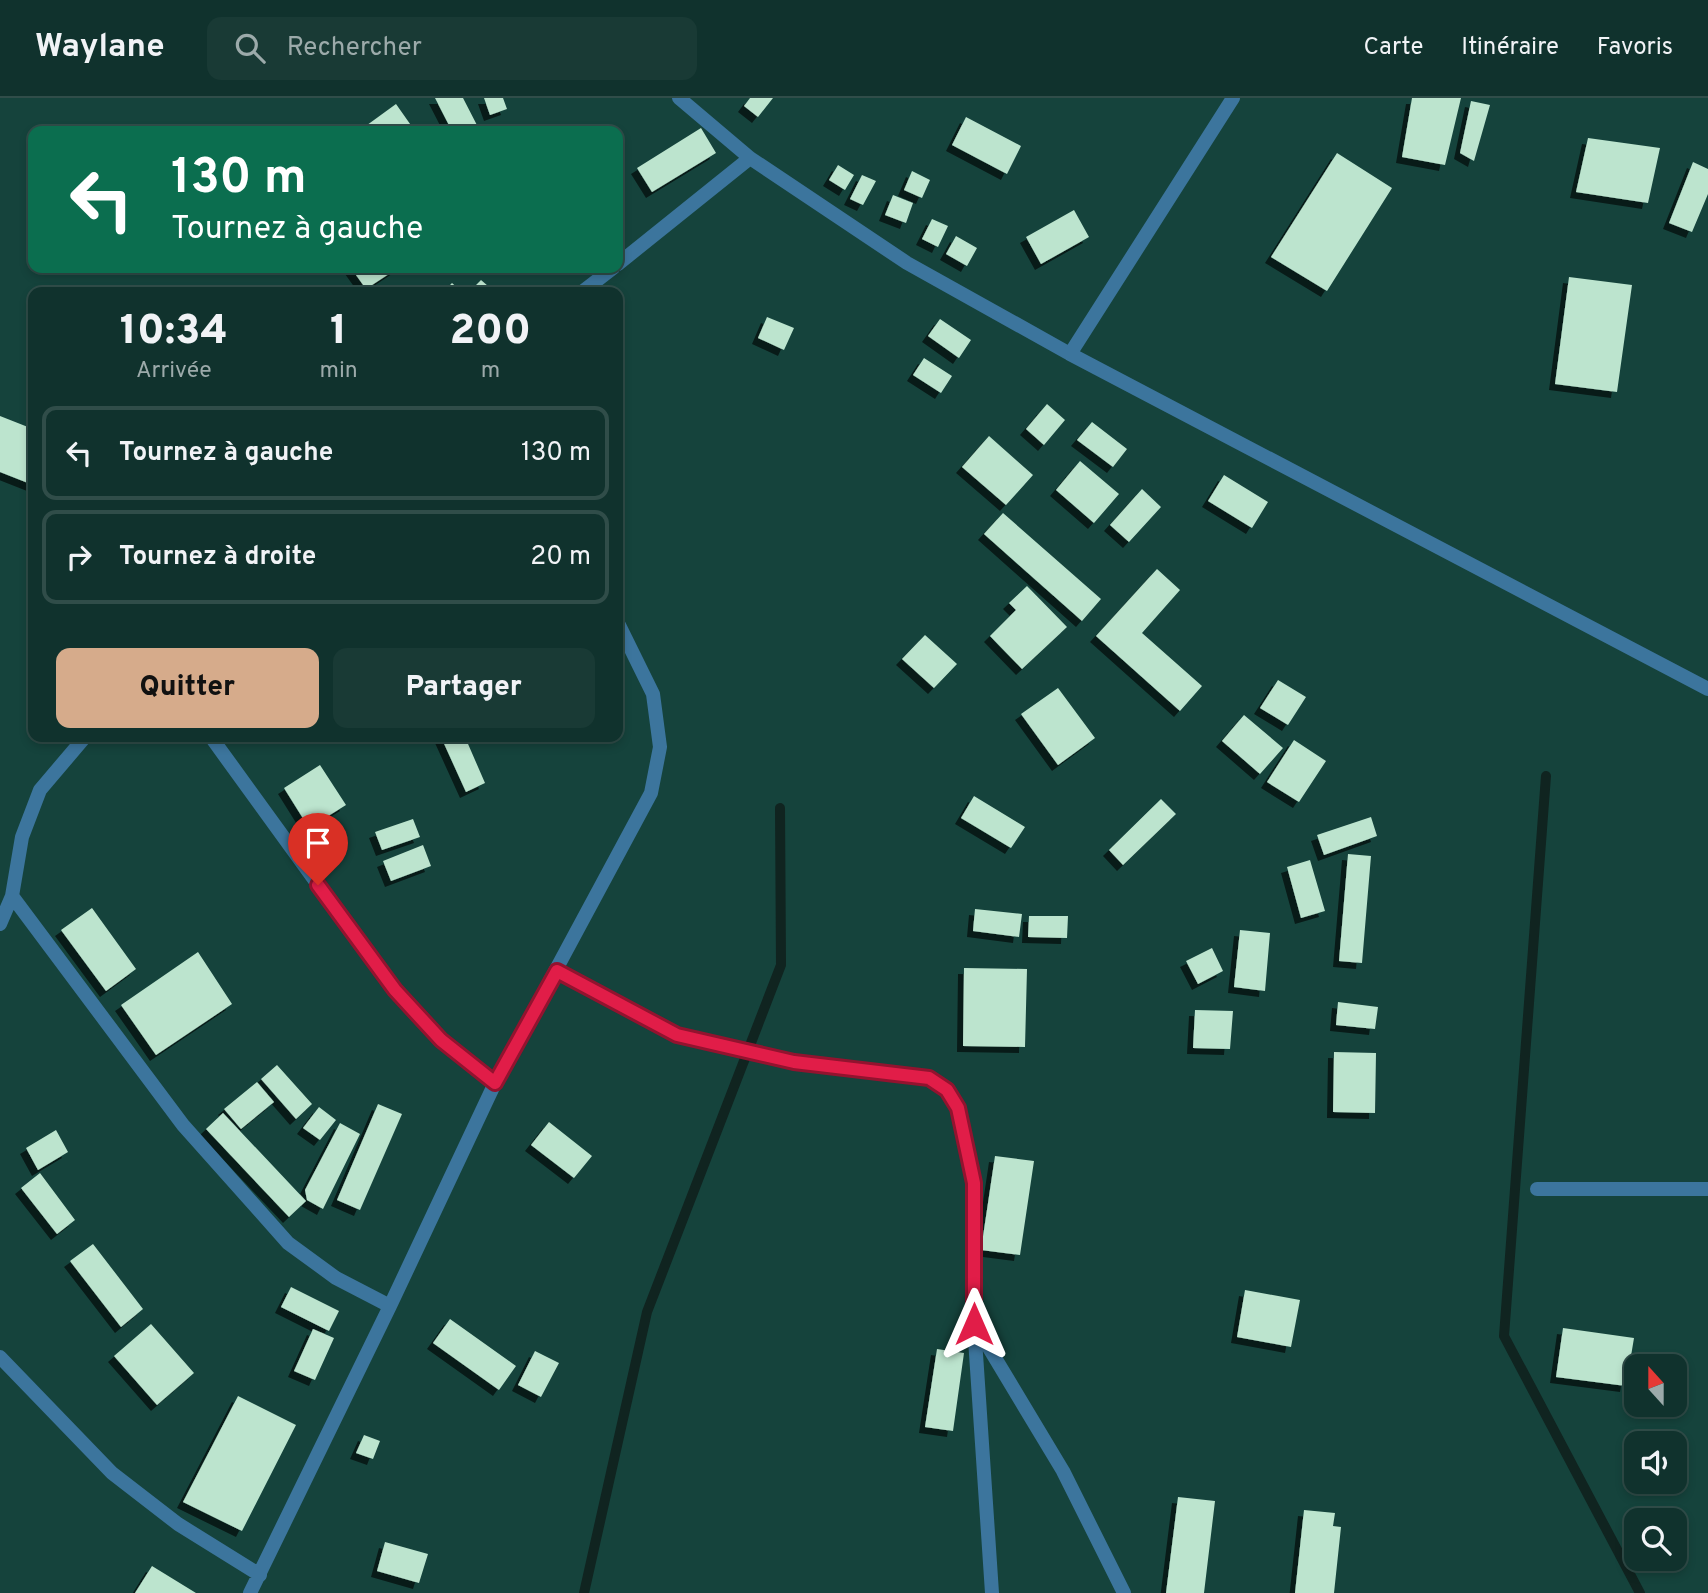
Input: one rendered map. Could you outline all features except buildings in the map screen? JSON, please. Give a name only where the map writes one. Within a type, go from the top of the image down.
[{"type":"street","points":[[679,98],[750,158],[907,263],[1070,354],[1708,689]]},
{"type":"street","points":[[1070,354],[1233,98]]},
{"type":"street","points":[[623,260],[750,158]]},
{"type":"street","points":[[588,287],[606,273]]},
{"type":"street","points":[[250,1593],[390,1307],[495,1083],[651,793],[660,747],[653,694],[623,633]]},
{"type":"street","points":[[0,924],[12,896],[22,837],[40,790],[81,742]]},
{"type":"street","points":[[215,742],[395,990],[441,1040],[495,1083]]},
{"type":"street","points":[[12,896],[183,1125],[288,1243],[336,1278],[390,1307]]},
{"type":"street","points":[[557,971],[677,1035],[794,1062],[929,1078],[947,1090],[958,1108],[974,1183],[974,1324],[992,1593]]},
{"type":"street","points":[[1536,1189],[1708,1189]]},
{"type":"street","points":[[974,1324],[1063,1471],[1124,1593]]},
{"type":"street","points":[[0,1357],[113,1473],[178,1524],[260,1575]]},
{"type":"waterway","points":[[1546,776],[1504,1336],[1640,1593]]},
{"type":"waterway","points":[[584,1593],[647,1312],[781,965],[780,808]]},
{"type":"route","points":[[318,885],[395,990],[441,1040],[495,1083],[557,971],[677,1035],[794,1062],[929,1078],[947,1090],[958,1108],[974,1183],[974,1324]]}]
